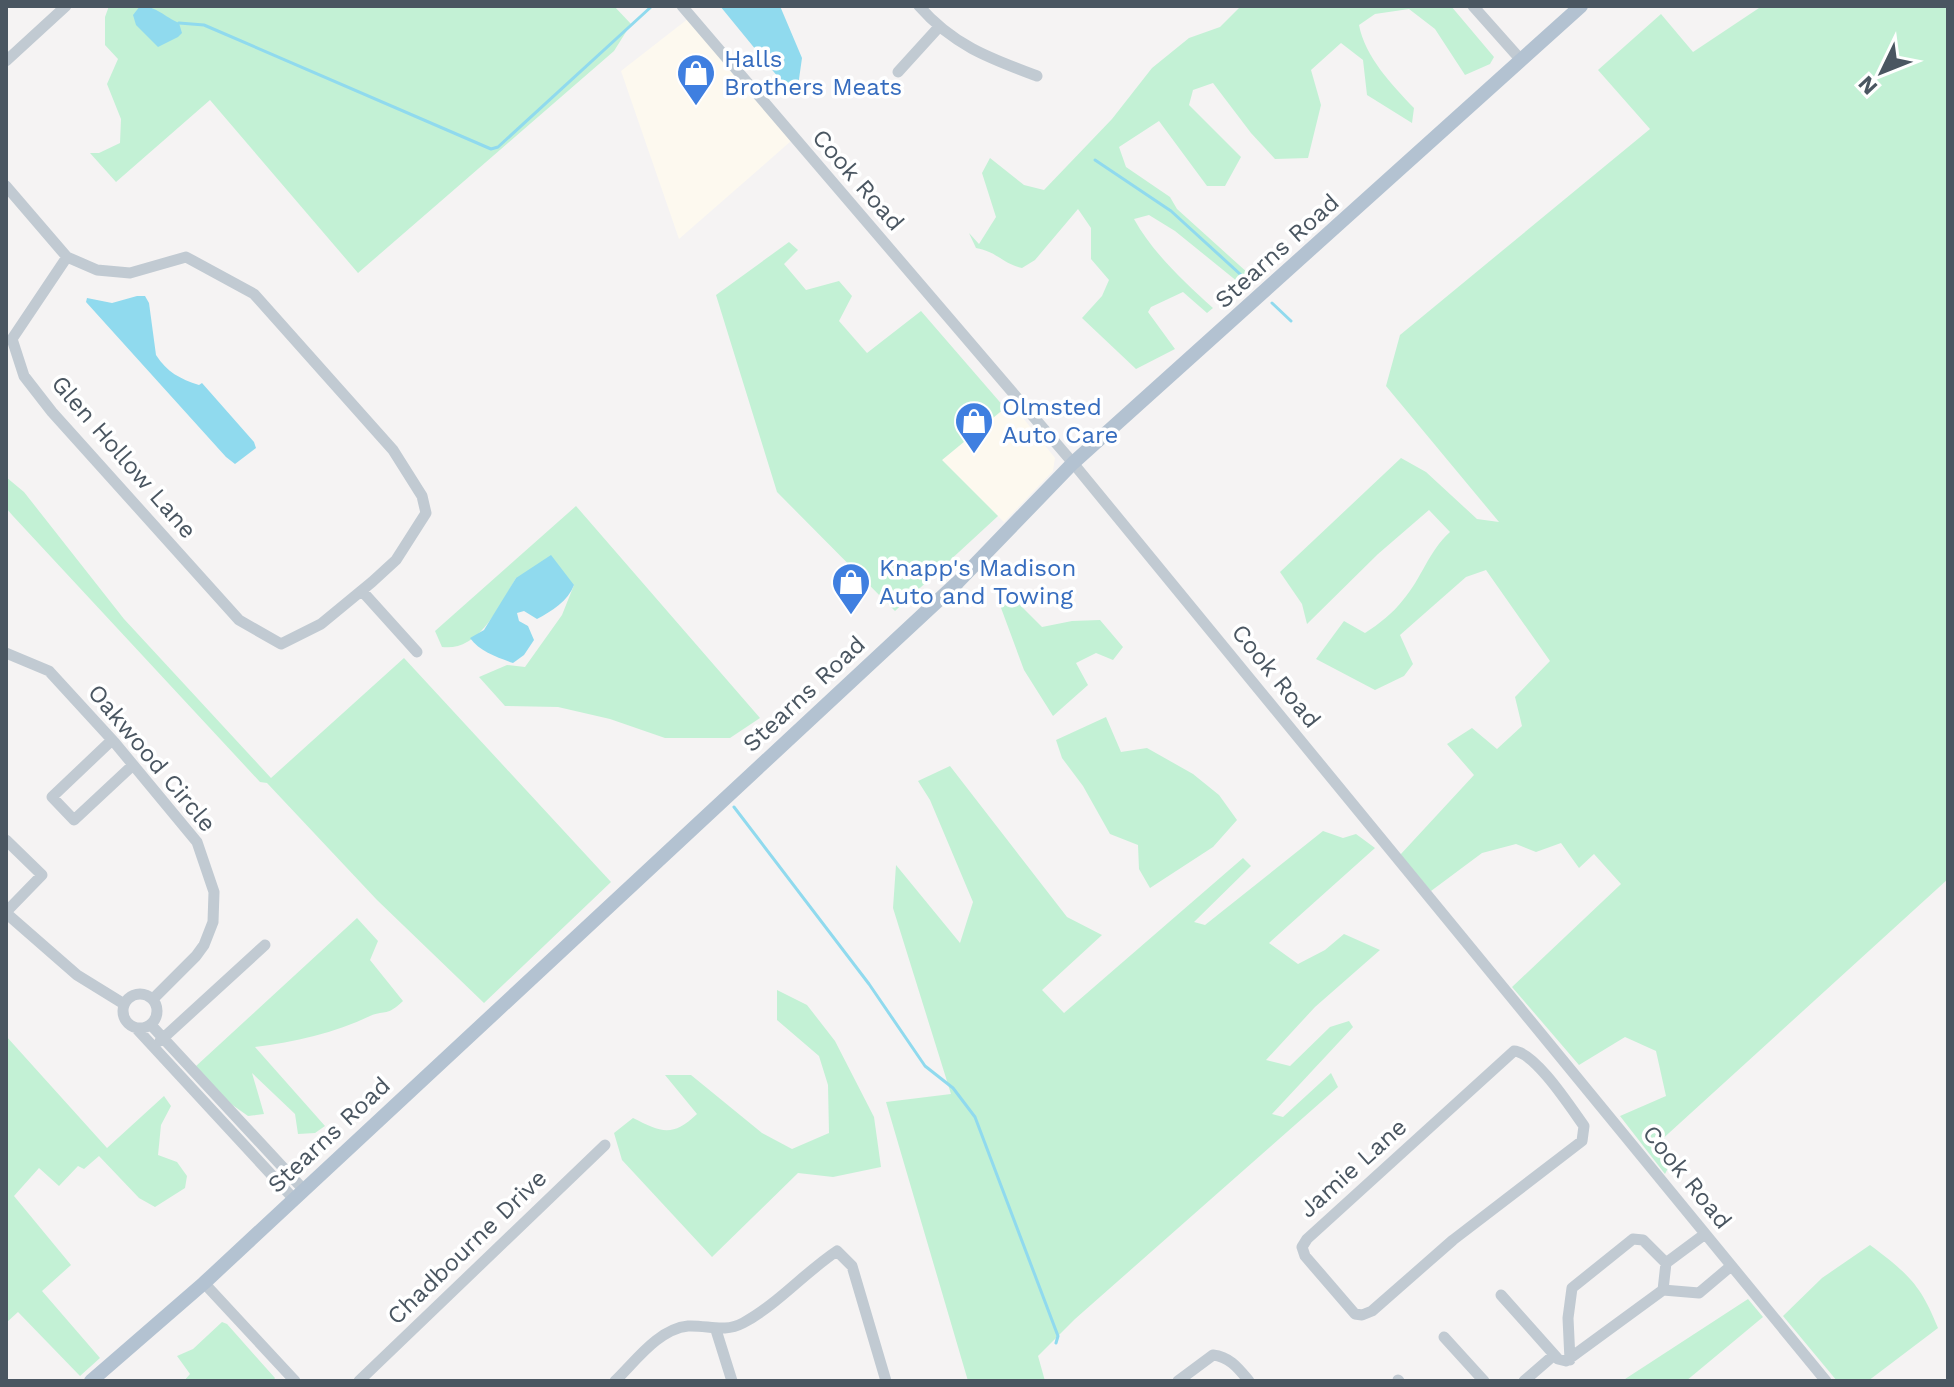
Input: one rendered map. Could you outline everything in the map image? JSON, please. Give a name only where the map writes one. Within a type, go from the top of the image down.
[{"type":"main road","name":"Stearns Road","points":[[91,1381],[204,1283],[958,582],[1073,463],[1581,6]]},
{"type":"street","points":[[6,61],[66,6]]},
{"type":"street","name":"Cook Road","points":[[682,6],[1073,463],[1826,1381]]},
{"type":"street","points":[[919,6],[938,28],[991,58],[1037,76]]},
{"type":"street","points":[[1473,6],[1521,60]]},
{"type":"street","points":[[898,72],[938,28]]},
{"type":"street","points":[[6,186],[67,257],[97,270],[130,273],[186,257],[254,294],[393,450],[422,496],[426,513],[396,560],[362,591],[417,652]]},
{"type":"street","name":"Glen Hollow Lane","points":[[67,257],[12,339],[24,376],[52,412],[239,620],[281,644],[321,624],[362,591]]},
{"type":"street","name":"Oakwood Circle","points":[[6,653],[49,671],[112,740],[197,842],[214,892],[213,922],[204,945],[191,963],[153,999]]},
{"type":"street","points":[[112,740],[52,797],[74,820],[133,765]]},
{"type":"street","points":[[6,840],[42,875],[6,912],[77,975],[124,1004]]},
{"type":"street","points":[[159,1043],[265,945]]},
{"type":"street","points":[[124,1004],[138,994],[153,999],[157,1010],[151,1025],[159,1043]]},
{"type":"street","points":[[124,1004],[125,1020],[159,1043],[298,1194]]},
{"type":"street","points":[[136,1028],[151,1025]]},
{"type":"street","name":"Jamie Lane","points":[[1514,1051],[1528,1055],[1566,1101],[1584,1126],[1582,1141],[1453,1240],[1372,1311],[1355,1314],[1305,1256],[1302,1247],[1307,1239],[1514,1051]]},
{"type":"street","points":[[1566,1101],[1584,1087]]},
{"type":"street","name":"Chadbourne Drive","points":[[359,1381],[605,1145]]},
{"type":"street","points":[[1663,1290],[1666,1263],[1705,1234]]},
{"type":"street","points":[[1570,1360],[1568,1318],[1572,1288],[1633,1239],[1643,1240],[1666,1263]]},
{"type":"street","points":[[615,1381],[668,1331],[689,1326],[716,1330],[738,1325],[759,1314],[837,1251],[852,1266],[886,1381]]},
{"type":"street","points":[[1501,1295],[1554,1355],[1562,1361],[1570,1360],[1663,1290],[1699,1293],[1731,1266]]},
{"type":"street","points":[[204,1283],[295,1381]]},
{"type":"street","points":[[716,1330],[732,1381]]},
{"type":"street","points":[[1444,1337],[1484,1381]]},
{"type":"street","points":[[1178,1381],[1213,1355],[1224,1356],[1249,1381]]},
{"type":"street","points":[[1524,1381],[1554,1355]]},
{"type":"shaded area","points":[[689,18],[791,141],[679,239],[621,71]]},
{"type":"shaded area","points":[[1011,403],[1055,458],[1053,471],[1004,522],[942,460]]},
{"type":"green space","points":[[109,6],[614,6],[631,24],[614,51],[358,273],[210,100],[116,182],[90,153],[99,153],[120,143],[121,119],[107,84],[118,59],[105,45],[105,17]]},
{"type":"green space","points":[[1241,6],[1451,6],[1494,57],[1490,64],[1465,75],[1435,29],[1409,9],[1375,14],[1359,25],[1362,37],[1380,70],[1414,108],[1412,123],[1367,95],[1363,60],[1341,43],[1311,70],[1321,105],[1308,158],[1275,159],[1213,83],[1193,90],[1189,105],[1241,157],[1225,186],[1207,186],[1159,121],[1119,147],[1126,167],[1170,197],[1177,209],[1249,274],[1238,282],[1175,231],[1149,215],[1134,219],[1160,255],[1213,308],[1207,313],[1183,292],[1151,307],[1148,312],[1175,349],[1136,369],[1082,318],[1102,296],[1109,280],[1091,259],[1091,228],[1078,209],[1035,260],[1022,268],[1015,266],[976,248],[969,233],[979,244],[996,217],[982,173],[990,158],[1024,185],[1044,190],[1112,119],[1152,68],[1189,38],[1220,27]]},
{"type":"green space","points":[[1762,6],[1948,6],[1948,879],[1658,1143],[1671,1162],[1665,1174],[1620,1116],[1666,1096],[1656,1051],[1625,1037],[1579,1065],[1512,987],[1621,884],[1594,854],[1579,868],[1561,843],[1536,852],[1516,844],[1482,853],[1431,891],[1400,855],[1474,775],[1447,744],[1472,728],[1497,749],[1522,726],[1515,697],[1550,661],[1486,570],[1466,577],[1400,635],[1413,664],[1404,676],[1375,690],[1316,659],[1344,621],[1365,633],[1390,614],[1410,592],[1436,548],[1450,532],[1429,510],[1378,554],[1307,624],[1302,604],[1280,572],[1401,458],[1426,472],[1477,519],[1499,522],[1386,386],[1400,335],[1650,129],[1598,70],[1661,14],[1693,52]]},
{"type":"green space","points":[[789,242],[798,250],[784,264],[806,290],[839,281],[852,296],[839,321],[867,353],[921,311],[1005,408],[942,460],[998,516],[895,611],[777,492],[716,295]]},
{"type":"green space","points":[[6,477],[24,492],[124,619],[271,778],[404,658],[611,882],[484,1003],[377,900],[267,783],[260,782],[13,516],[6,508]]},
{"type":"green space","points":[[576,506],[760,718],[730,738],[665,738],[610,719],[558,707],[505,706],[479,677],[507,665],[525,667],[562,615],[574,585],[516,578],[495,613],[477,634],[455,647],[442,647],[435,631]]},
{"type":"green space","points":[[994,589],[1012,597],[1042,627],[1100,620],[1123,647],[1113,660],[1096,653],[1076,663],[1088,685],[1053,716],[1024,670]]},
{"type":"green space","points":[[1106,717],[1121,752],[1147,748],[1193,774],[1219,795],[1237,820],[1213,847],[1150,888],[1139,869],[1138,845],[1110,834],[1083,786],[1062,758],[1056,740]]},
{"type":"green space","points":[[950,766],[1067,917],[1102,935],[1042,990],[1064,1013],[1243,858],[1251,866],[1194,922],[1205,925],[1323,831],[1343,838],[1356,834],[1375,848],[1269,943],[1298,964],[1325,950],[1344,934],[1380,950],[1315,1007],[1266,1060],[1290,1066],[1330,1027],[1349,1021],[1353,1027],[1272,1114],[1283,1117],[1331,1073],[1338,1087],[1075,1319],[1038,1356],[1045,1381],[968,1381],[886,1102],[951,1094],[893,908],[896,865],[960,943],[973,902],[930,800],[918,781]]},
{"type":"green space","points":[[357,918],[378,941],[370,960],[403,1001],[390,1011],[329,1032],[255,1047],[325,1126],[315,1133],[298,1134],[295,1114],[252,1073],[264,1114],[248,1116],[224,1099],[195,1067]]},
{"type":"green space","points":[[777,990],[807,1005],[835,1041],[874,1117],[881,1167],[833,1177],[798,1173],[712,1257],[622,1160],[614,1133],[633,1118],[666,1130],[688,1122],[697,1114],[665,1075],[691,1075],[762,1133],[792,1149],[829,1133],[828,1085],[819,1056],[777,1020]]},
{"type":"green space","points":[[6,1036],[107,1148],[164,1096],[171,1106],[161,1125],[158,1155],[177,1162],[187,1176],[185,1188],[155,1207],[139,1198],[99,1156],[84,1169],[78,1166],[59,1186],[39,1168],[14,1196],[71,1265],[42,1291],[100,1358],[80,1376],[18,1312],[6,1323]]},
{"type":"green space","points":[[1870,1245],[1911,1280],[1938,1328],[1868,1381],[1837,1381],[1783,1316],[1822,1278]]},
{"type":"green space","points":[[1748,1299],[1763,1317],[1686,1381],[1622,1381]]},
{"type":"green space","points":[[222,1322],[275,1378],[273,1381],[184,1381],[190,1374],[177,1356],[193,1349]]},
{"type":"water","points":[[140,6],[156,10],[179,23],[182,33],[158,47],[136,25],[133,15]]},
{"type":"water","points":[[720,6],[780,6],[802,58],[797,93],[787,88]]},
{"type":"water","points":[[145,296],[149,303],[156,355],[160,361],[180,377],[199,385],[202,383],[254,442],[256,448],[235,464],[86,302],[87,298],[112,303]]},
{"type":"water","points":[[551,555],[574,585],[564,601],[537,619],[524,611],[517,613],[519,621],[528,626],[534,640],[524,655],[513,663],[479,647],[470,638],[484,630],[516,578]]},
{"type":"waterway","points":[[179,23],[204,25],[491,149],[498,147],[652,6]]},
{"type":"waterway","points":[[1095,160],[1171,211],[1252,285]]},
{"type":"waterway","points":[[1272,303],[1291,321]]},
{"type":"waterway","points":[[734,807],[869,984],[925,1066],[953,1088],[975,1117],[1058,1336],[1056,1343]]},
{"type":"place","name":"Halls Brothers Meats","points":[[696,107]]},
{"type":"place","name":"Olmsted Auto Care","points":[[974,455]]},
{"type":"place","name":"Knapp's Madison Auto and Towing","points":[[851,616]]}]
